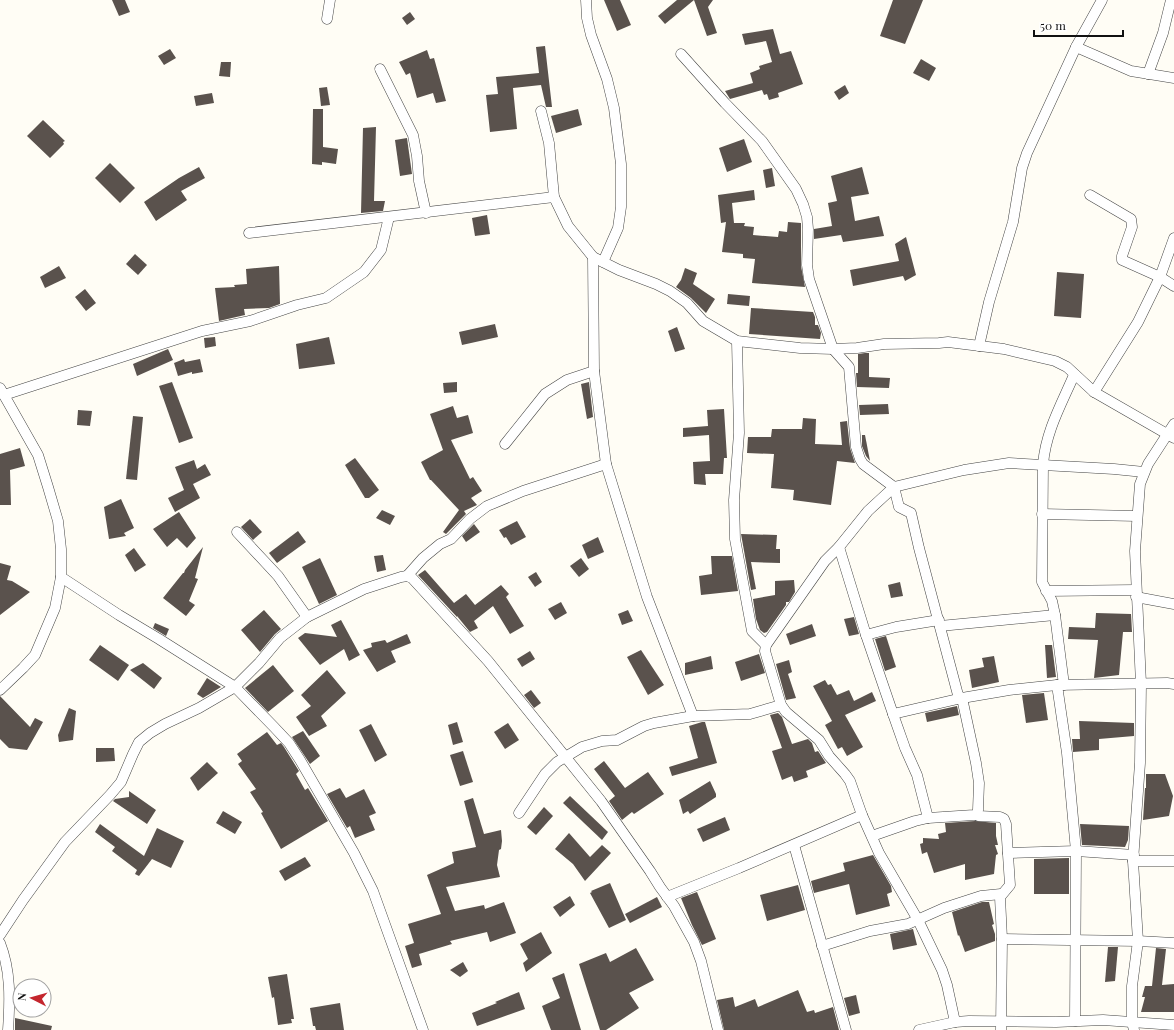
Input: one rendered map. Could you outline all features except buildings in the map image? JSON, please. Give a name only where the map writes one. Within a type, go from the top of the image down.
[{"type":"street","points":[[327,19],[330,0]]},
{"type":"street","points":[[586,0],[587,18],[591,35],[607,79],[614,108],[621,164],[622,207],[618,228],[603,262]]},
{"type":"street","points":[[979,346],[989,302],[1013,222],[1022,168],[1027,152],[1076,47],[1102,0]]},
{"type":"street","points":[[1148,74],[1172,3]]},
{"type":"street","points":[[1076,47],[1131,71],[1174,78]]},
{"type":"street","points":[[681,54],[762,141],[796,189],[803,204],[807,217],[808,229],[809,279],[833,349],[849,367],[855,435],[860,459],[863,464],[894,487],[899,507],[910,513],[958,695],[962,698],[979,783],[977,814]]},
{"type":"street","points":[[380,69],[414,135],[419,181],[426,213]]},
{"type":"street","points":[[541,110],[549,143],[554,197],[568,226],[593,257],[619,270],[670,291],[687,303],[703,322],[737,340],[800,348],[833,349],[857,348],[884,344],[948,342],[1036,356],[1055,361],[1067,367],[1094,392],[1170,436]]},
{"type":"street","points":[[1090,195],[1130,219],[1132,227],[1122,260],[1160,277],[1174,286]]},
{"type":"street","points":[[249,233],[554,197]]},
{"type":"street","points":[[0,690],[24,668],[35,655],[55,608],[61,577],[61,549],[58,521],[38,455],[2,391],[202,331],[250,321],[297,305],[326,298],[364,272],[380,250],[389,217]]},
{"type":"street","points":[[1094,392],[1138,322],[1160,277],[1174,238]]},
{"type":"street","points":[[593,257],[594,371],[606,464],[647,597],[693,716]]},
{"type":"street","points":[[737,340],[739,434],[734,500],[735,539],[752,632],[766,645]]},
{"type":"street","points":[[504,444],[545,394],[567,380],[594,371]]},
{"type":"street","points":[[1074,375],[1049,430],[1044,447],[1042,582],[1052,601],[1055,614],[1060,685],[1076,851],[1075,1021]]},
{"type":"street","points":[[1133,1026],[1132,986],[1138,941],[1133,858],[1140,763],[1142,684],[1136,593],[1135,551],[1137,516],[1140,484],[1144,472],[1170,436],[1174,424]]},
{"type":"street","points":[[955,1022],[947,985],[942,970],[918,920],[879,853],[845,774],[829,756],[815,735],[786,712],[781,705],[765,651],[766,645],[825,561],[839,547],[868,511],[894,487],[985,466],[1009,463],[1043,464],[1144,472]]},
{"type":"street","points":[[407,576],[423,558],[440,544],[451,539],[470,518],[488,506],[523,491],[606,464]]},
{"type":"street","points":[[1042,514],[1137,516]]},
{"type":"street","points":[[237,532],[278,576],[308,617]]},
{"type":"street","points":[[839,547],[866,635],[893,714],[905,748],[917,774],[928,818]]},
{"type":"street","points":[[0,936],[22,900],[65,842],[121,782],[140,742],[150,733],[199,708],[235,687],[259,663],[280,638],[308,617],[364,589],[407,576],[412,578],[488,661],[601,801],[674,906],[694,942],[703,968],[718,1030]]},
{"type":"street","points":[[61,577],[235,687],[288,743],[300,760],[354,853],[373,891],[423,1030]]},
{"type":"street","points":[[1046,590],[1136,593],[1174,604]]},
{"type":"street","points":[[866,635],[896,627],[1055,614]]},
{"type":"street","points":[[893,714],[962,698],[1009,690],[1060,685],[1174,684]]},
{"type":"street","points":[[519,813],[545,774],[557,762],[582,747],[602,741],[617,740],[644,726],[693,716],[750,714],[781,705]]},
{"type":"street","points":[[872,836],[928,818],[977,814],[978,816],[1000,817],[1004,819],[1006,824],[1010,885],[1001,894],[1000,900],[1002,940],[1001,1025]]},
{"type":"street","points":[[667,897],[862,815]]},
{"type":"street","points":[[794,844],[846,1030]]},
{"type":"street","points":[[1008,852],[1076,851],[1174,861]]},
{"type":"street","points":[[822,946],[870,931],[908,924],[944,908],[981,896],[1001,894]]},
{"type":"street","points":[[1002,940],[1138,941],[1174,943]]},
{"type":"street","points":[[0,943],[9,973],[10,1002],[8,1030]]},
{"type":"street","points":[[922,1029],[955,1022],[1001,1025],[1033,1022],[1103,1020],[1133,1026],[1174,1025]]}]
